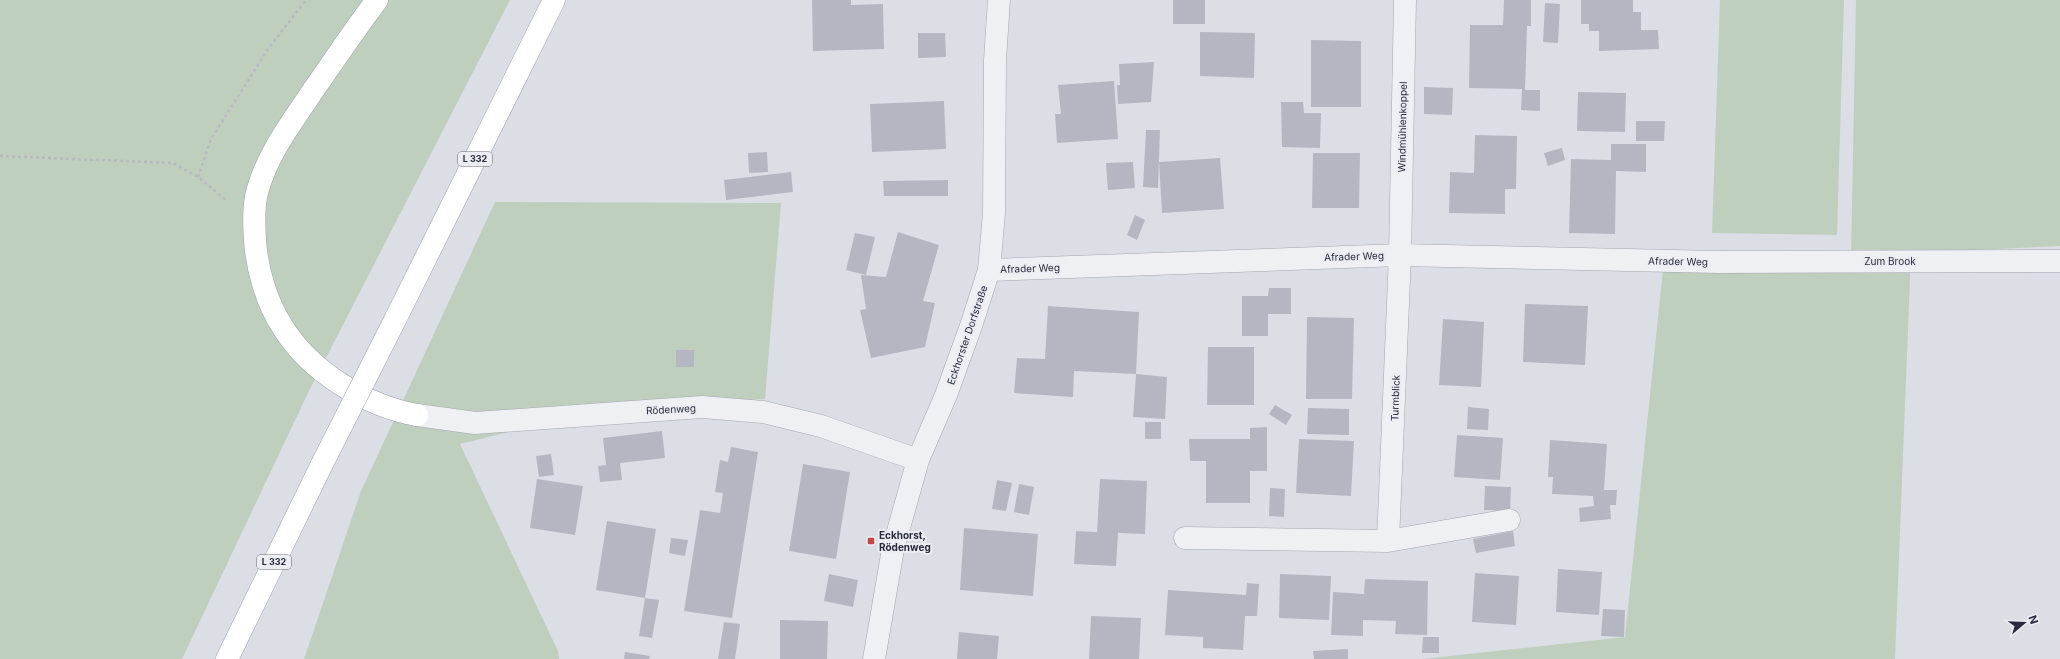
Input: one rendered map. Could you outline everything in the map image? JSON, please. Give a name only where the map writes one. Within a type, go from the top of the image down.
[{"type":"main road","points":[[377,0],[273,150],[257,190],[254,224],[256,251],[263,285],[282,326],[312,363],[358,396],[397,412],[417,415]]},
{"type":"main road","name":"L 332","points":[[227,659],[322,464],[554,0]]},
{"type":"street","name":"Eckhorster Dorfstraße","points":[[874,659],[893,549],[918,460],[946,395],[989,270],[994,213],[995,60],[999,0]]},
{"type":"street","name":"Windmühlenkoppel","points":[[1400,255],[1405,0]]},
{"type":"street","name":"Afrader Weg","points":[[989,270],[1400,255],[1719,262]]},
{"type":"street","name":"Turmblick","points":[[1388,541],[1400,255]]},
{"type":"street","name":"Zum Brook","points":[[1719,262],[2060,262]]},
{"type":"street","name":"Rödenweg","points":[[417,415],[475,423],[702,407],[763,412],[821,426],[918,460]]},
{"type":"street","points":[[1185,538],[1388,541],[1509,520]]},
{"type":"path","points":[[198,177],[211,139],[268,49],[306,0]]},
{"type":"path","points":[[0,156],[173,162],[198,177],[254,224]]},
{"type":"green space","points":[[0,0],[510,0],[308,393],[182,659],[0,659]]},
{"type":"green space","points":[[1720,0],[1844,0],[1837,235],[1712,233]]},
{"type":"green space","points":[[1856,0],[2060,0],[2060,246],[1911,253],[1895,659],[1422,659],[1625,637],[1663,269],[1851,257]]},
{"type":"green space","points":[[495,202],[781,203],[765,399],[615,406],[460,444],[558,651],[559,659],[304,659],[361,491]]},
{"type":"building","points":[[812,0],[851,0],[851,5],[883,4],[884,49],[813,51]]},
{"type":"building","points":[[1173,0],[1205,0],[1205,24],[1173,24]]},
{"type":"building","points":[[1504,0],[1531,0],[1531,26],[1527,26],[1525,90],[1540,90],[1540,111],[1521,110],[1522,89],[1469,88],[1470,25],[1503,25]]},
{"type":"building","points":[[1581,0],[1633,0],[1633,12],[1641,12],[1641,30],[1658,30],[1659,49],[1599,51],[1599,31],[1589,31],[1589,24],[1581,24]]},
{"type":"building","points":[[1545,3],[1560,4],[1558,43],[1543,42]]},
{"type":"building","points":[[1200,32],[1255,33],[1254,78],[1200,76]]},
{"type":"building","points":[[918,33],[945,33],[946,57],[918,58]]},
{"type":"building","points":[[1311,40],[1361,41],[1361,107],[1311,107]]},
{"type":"building","points":[[1154,62],[1151,102],[1118,104],[1117,85],[1120,85],[1119,64]]},
{"type":"building","points":[[1114,81],[1118,139],[1057,143],[1055,114],[1061,114],[1058,85]]},
{"type":"building","points":[[1424,87],[1453,88],[1452,115],[1424,114]]},
{"type":"building","points":[[1578,92],[1626,93],[1625,132],[1577,131]]},
{"type":"building","points":[[944,101],[946,149],[872,152],[870,104]]},
{"type":"building","points":[[1281,102],[1303,102],[1304,113],[1321,113],[1320,148],[1282,147]]},
{"type":"building","points":[[1636,121],[1665,121],[1664,141],[1636,141]]},
{"type":"building","points":[[1146,130],[1160,130],[1158,188],[1143,187]]},
{"type":"building","points":[[1475,135],[1517,136],[1516,189],[1505,189],[1505,214],[1449,213],[1450,172],[1474,173]]},
{"type":"building","points":[[1611,144],[1646,144],[1646,172],[1616,171],[1615,234],[1569,233],[1571,159],[1611,160]]},
{"type":"building","points":[[1562,148],[1565,160],[1548,166],[1544,153]]},
{"type":"building","points":[[767,152],[768,172],[749,173],[748,153]]},
{"type":"building","points":[[1313,153],[1360,153],[1359,208],[1312,208]]},
{"type":"building","points":[[1220,158],[1224,209],[1162,213],[1159,162]]},
{"type":"building","points":[[1133,162],[1135,188],[1108,190],[1106,163]]},
{"type":"building","points":[[791,172],[793,192],[726,200],[724,180]]},
{"type":"building","points":[[948,180],[948,196],[884,196],[883,181]]},
{"type":"building","points":[[1135,215],[1145,220],[1137,240],[1127,235]]},
{"type":"building","points":[[898,232],[939,245],[923,301],[935,303],[925,347],[871,358],[860,310],[866,309],[861,275],[886,277]]},
{"type":"building","points":[[855,233],[875,237],[866,275],[846,270]]},
{"type":"building","points":[[1269,288],[1291,288],[1291,314],[1268,314],[1268,336],[1242,336],[1242,296],[1268,296]]},
{"type":"building","points":[[1525,304],[1588,306],[1585,365],[1523,362]]},
{"type":"building","points":[[1048,306],[1139,312],[1136,374],[1074,371],[1073,397],[1014,393],[1017,358],[1045,359]]},
{"type":"building","points":[[1307,317],[1354,318],[1352,399],[1306,399]]},
{"type":"building","points":[[1443,319],[1484,322],[1481,387],[1439,385]]},
{"type":"building","points":[[1208,347],[1254,347],[1254,405],[1207,405]]},
{"type":"building","points":[[676,350],[694,350],[694,367],[676,367]]},
{"type":"building","points":[[1136,374],[1167,377],[1165,419],[1133,417]]},
{"type":"building","points":[[1275,405],[1292,415],[1286,425],[1269,414]]},
{"type":"building","points":[[1468,407],[1489,409],[1488,430],[1467,429]]},
{"type":"building","points":[[1308,408],[1349,409],[1349,435],[1307,434]]},
{"type":"building","points":[[1145,422],[1161,422],[1161,439],[1145,439]]},
{"type":"building","points":[[1267,427],[1267,471],[1250,471],[1250,503],[1206,503],[1206,461],[1190,461],[1189,439],[1250,439],[1250,428]]},
{"type":"building","points":[[662,431],[665,458],[620,463],[622,480],[600,482],[598,466],[606,465],[603,438]]},
{"type":"building","points":[[1457,435],[1503,438],[1500,480],[1454,477]]},
{"type":"building","points":[[1299,439],[1354,441],[1351,496],[1296,493]]},
{"type":"building","points":[[1550,440],[1607,444],[1604,490],[1617,490],[1616,505],[1610,505],[1611,519],[1580,522],[1579,508],[1594,506],[1593,496],[1552,494],[1553,477],[1548,477]]},
{"type":"building","points":[[731,447],[758,452],[732,618],[684,611],[700,510],[720,513],[723,493],[715,492],[720,460],[728,462]]},
{"type":"building","points":[[551,454],[554,475],[539,477],[536,456]]},
{"type":"building","points":[[803,464],[850,472],[836,559],[789,551]]},
{"type":"building","points":[[537,479],[583,486],[575,535],[530,528]]},
{"type":"building","points":[[1100,479],[1147,481],[1145,534],[1118,533],[1116,566],[1074,564],[1076,531],[1097,532]]},
{"type":"building","points":[[997,480],[1012,483],[1006,511],[992,509]]},
{"type":"building","points":[[1019,484],[1034,487],[1029,515],[1014,512]]},
{"type":"building","points":[[1485,486],[1511,487],[1510,511],[1484,510]]},
{"type":"building","points":[[1270,488],[1285,489],[1284,517],[1269,516]]},
{"type":"building","points":[[607,521],[656,529],[645,598],[596,590]]},
{"type":"building","points":[[964,528],[1038,534],[1033,596],[960,590]]},
{"type":"building","points":[[1513,531],[1515,546],[1476,553],[1473,539]]},
{"type":"building","points":[[671,538],[688,540],[685,556],[669,553]]},
{"type":"building","points":[[1558,569],[1602,572],[1599,615],[1556,612]]},
{"type":"building","points":[[1475,573],[1519,576],[1516,625],[1472,622]]},
{"type":"building","points":[[829,574],[858,580],[853,607],[824,601]]},
{"type":"building","points":[[1280,574],[1331,576],[1329,620],[1279,618]]},
{"type":"building","points":[[1365,579],[1428,581],[1427,635],[1395,634],[1396,621],[1363,620],[1363,636],[1331,635],[1333,592],[1364,594]]},
{"type":"building","points":[[1247,583],[1259,584],[1257,616],[1245,616],[1243,650],[1203,648],[1203,637],[1165,635],[1168,590],[1246,595]]},
{"type":"building","points":[[645,598],[659,600],[652,638],[639,636]]},
{"type":"building","points":[[1603,609],[1625,610],[1624,637],[1601,636]]},
{"type":"building","points":[[1091,616],[1141,618],[1139,659],[1089,659]]},
{"type":"building","points":[[780,620],[828,621],[827,659],[780,659]]},
{"type":"building","points":[[724,622],[740,624],[735,659],[718,659]]},
{"type":"building","points":[[959,632],[999,636],[997,659],[957,659]]},
{"type":"building","points":[[1423,637],[1439,637],[1439,653],[1422,653]]},
{"type":"building","points":[[1348,649],[1348,659],[1314,659],[1313,651]]},
{"type":"building","points":[[625,652],[650,656],[649,659],[624,659]]},
{"type":"place","name":"Eckhorst, Rödenweg","points":[[871,541]]}]
